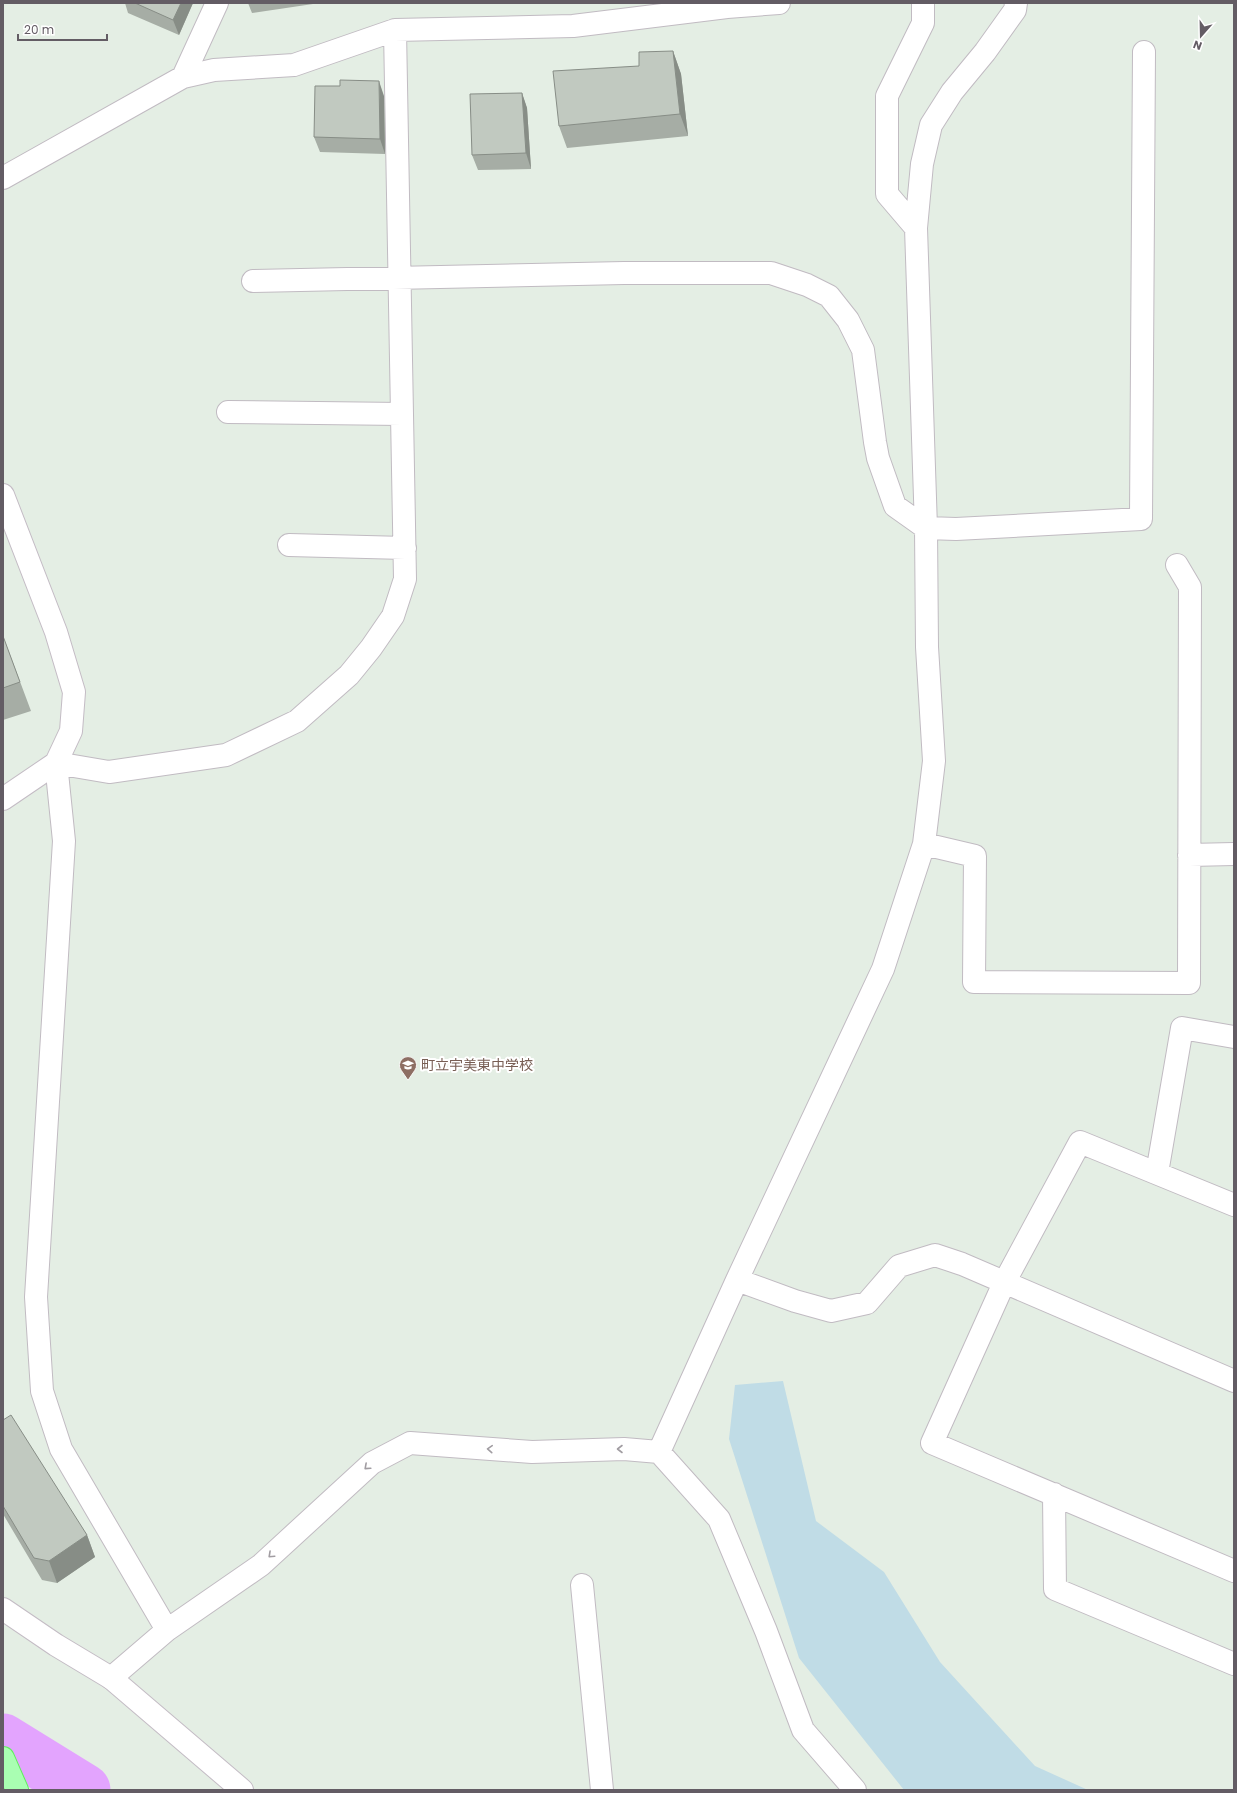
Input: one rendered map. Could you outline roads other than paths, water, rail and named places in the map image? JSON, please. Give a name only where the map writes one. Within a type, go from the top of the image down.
[{"type":"main road","points":[[3,1758],[17,1790]]},
{"type":"street","points":[[183,77],[218,3]]},
{"type":"street","points":[[3,178],[183,77],[214,70],[294,66],[395,30],[573,26],[727,7],[778,3]]},
{"type":"street","points":[[916,228],[887,194],[888,96],[923,23],[923,3]]},
{"type":"street","points":[[659,1452],[737,1280],[883,969],[924,844],[934,760],[926,647],[926,528],[916,228],[922,164],[931,125],[952,92],[985,52],[1014,10],[1016,3]]},
{"type":"street","points":[[3,799],[56,763],[110,772],[226,755],[297,721],[349,675],[371,648],[392,616],[406,579],[395,30]]},
{"type":"street","points":[[253,281],[624,272],[771,273],[807,285],[830,296],[848,320],[864,350],[874,442],[895,506],[926,528],[956,530],[1141,519],[1144,52]]},
{"type":"street","points":[[228,412],[402,414]]},
{"type":"street","points":[[3,495],[56,632],[74,692],[70,731],[56,763],[64,841],[36,1297],[42,1391],[61,1449],[168,1630]]},
{"type":"street","points":[[289,545],[405,548]]},
{"type":"street","points":[[924,844],[975,856],[974,982],[1189,983],[1190,586],[1177,565]]},
{"type":"street","points":[[1189,855],[1234,854]]},
{"type":"street","points":[[1157,1173],[1182,1028],[1234,1037]]},
{"type":"street","points":[[1234,1205],[1080,1142],[1004,1283],[932,1443],[1234,1571]]},
{"type":"street","points":[[737,1280],[795,1301],[831,1311],[867,1303],[899,1266],[935,1255],[962,1264],[1234,1382]]},
{"type":"street","points":[[111,1678],[168,1630],[261,1565],[372,1463],[410,1443],[532,1452],[624,1449],[659,1452],[719,1519],[766,1631],[803,1730],[855,1790]]},
{"type":"street","points":[[1054,1494],[1055,1589],[1234,1664]]},
{"type":"street","points":[[582,1585],[602,1790]]},
{"type":"street","points":[[3,1609],[56,1645],[111,1678],[242,1790]]},
{"type":"waterway","points":[[3,1740],[84,1790]]},
{"type":"place","name":"町立宇美東中学校","points":[[408,1080]]}]
